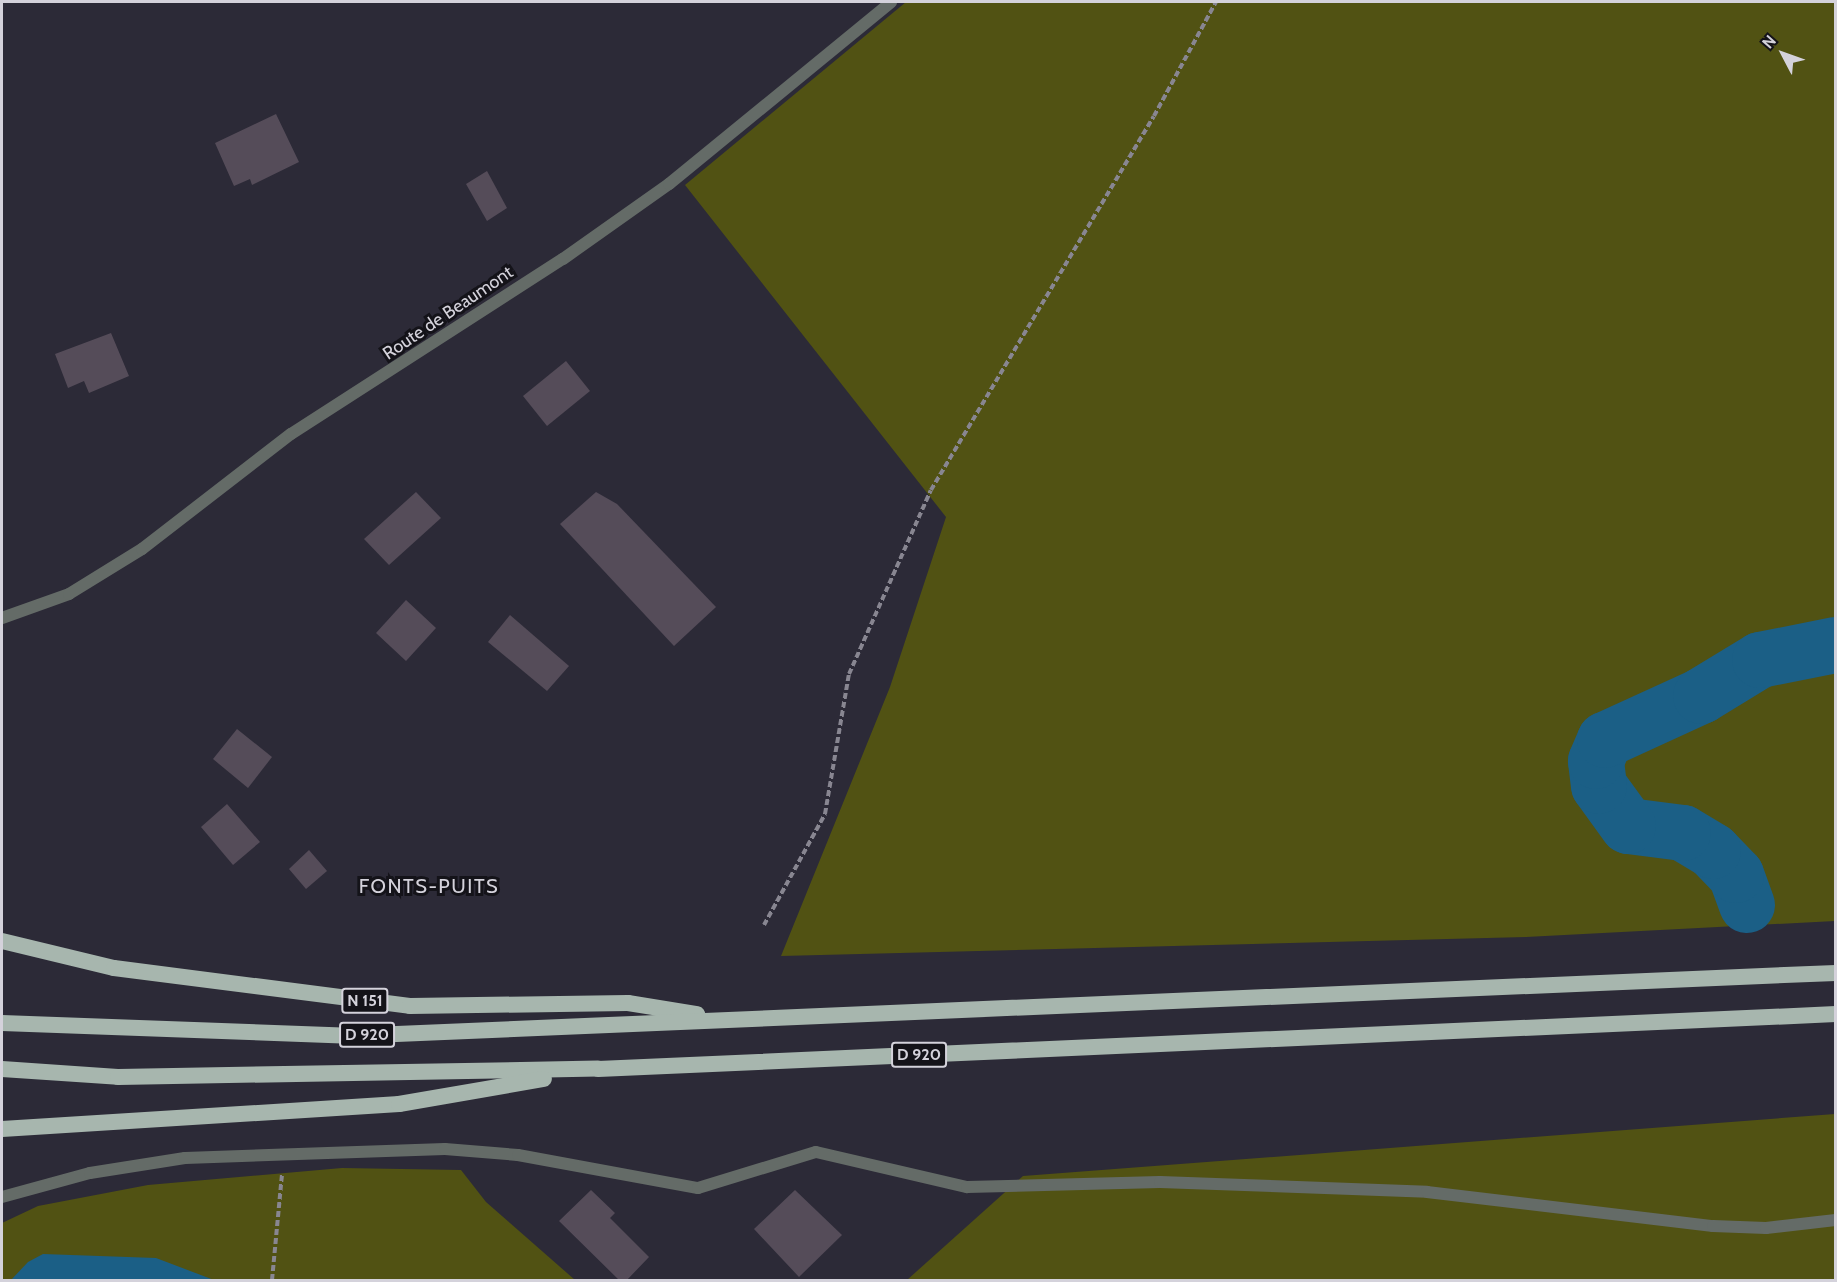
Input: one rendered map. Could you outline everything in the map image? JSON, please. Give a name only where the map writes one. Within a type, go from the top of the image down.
[{"type":"highway","name":"N 151","points":[[2,941],[114,968],[410,1006],[628,1003],[733,1019]]},
{"type":"highway","name":"D 920","points":[[2,1023],[349,1036],[1836,973]]},
{"type":"highway","name":"D 920","points":[[2,1069],[118,1077],[598,1069],[1836,1014]]},
{"type":"highway","name":"D 920","points":[[2,1130],[399,1104],[598,1069]]},
{"type":"street","name":"Route de Beaumont","points":[[2,618],[69,594],[142,549],[291,434],[563,259],[669,184],[891,2]]},
{"type":"street","points":[[2,1197],[90,1173],[185,1158],[445,1149],[518,1155],[698,1188],[816,1152],[967,1187],[1160,1182],[1427,1192],[1713,1226],[1766,1228],[1836,1220]]},
{"type":"path","points":[[764,925],[825,814],[849,674],[931,489],[1154,116],[1216,2]]},
{"type":"path","points":[[272,1281],[284,1155]]},
{"type":"shaded area","points":[[906,2],[1835,2],[1835,921],[1526,937],[781,956],[890,687],[946,517],[685,185]]},
{"type":"shaded area","points":[[1835,1114],[1835,1280],[907,1280],[1023,1176]]},
{"type":"shaded area","points":[[342,1168],[461,1170],[486,1202],[575,1280],[2,1280],[2,1223],[38,1206],[148,1185]]},
{"type":"water","points":[[43,1254],[156,1258],[214,1280],[11,1280],[28,1262]]},
{"type":"building","points":[[276,114],[299,162],[252,185],[250,179],[234,186],[215,143]]},
{"type":"building","points":[[487,171],[507,208],[487,221],[466,184]]},
{"type":"building","points":[[111,333],[129,376],[89,393],[84,381],[68,388],[55,354]]},
{"type":"building","points":[[566,361],[590,391],[547,426],[523,396]]},
{"type":"building","points":[[416,492],[441,518],[389,565],[364,539]]},
{"type":"building","points":[[596,492],[617,504],[716,607],[674,646],[560,524]]},
{"type":"building","points":[[406,600],[436,628],[406,661],[376,633]]},
{"type":"building","points":[[510,615],[569,666],[547,691],[488,642]]},
{"type":"building","points":[[237,729],[272,757],[248,788],[213,759]]},
{"type":"building","points":[[227,804],[260,842],[233,865],[201,827]]},
{"type":"building","points":[[309,850],[327,871],[306,889],[289,869]]},
{"type":"building","points":[[591,1190],[615,1213],[610,1218],[649,1257],[626,1281],[620,1281],[559,1221]]},
{"type":"building","points":[[795,1190],[842,1235],[799,1277],[754,1229]]},
{"type":"waterway","points":[[1747,905],[1736,875],[1713,851],[1683,833],[1628,826],[1599,786],[1596,761],[1605,740],[1701,696],[1760,660],[1836,645]]},
{"type":"district","name":"FONTS-PUITS","points":[[429,886]]}]
